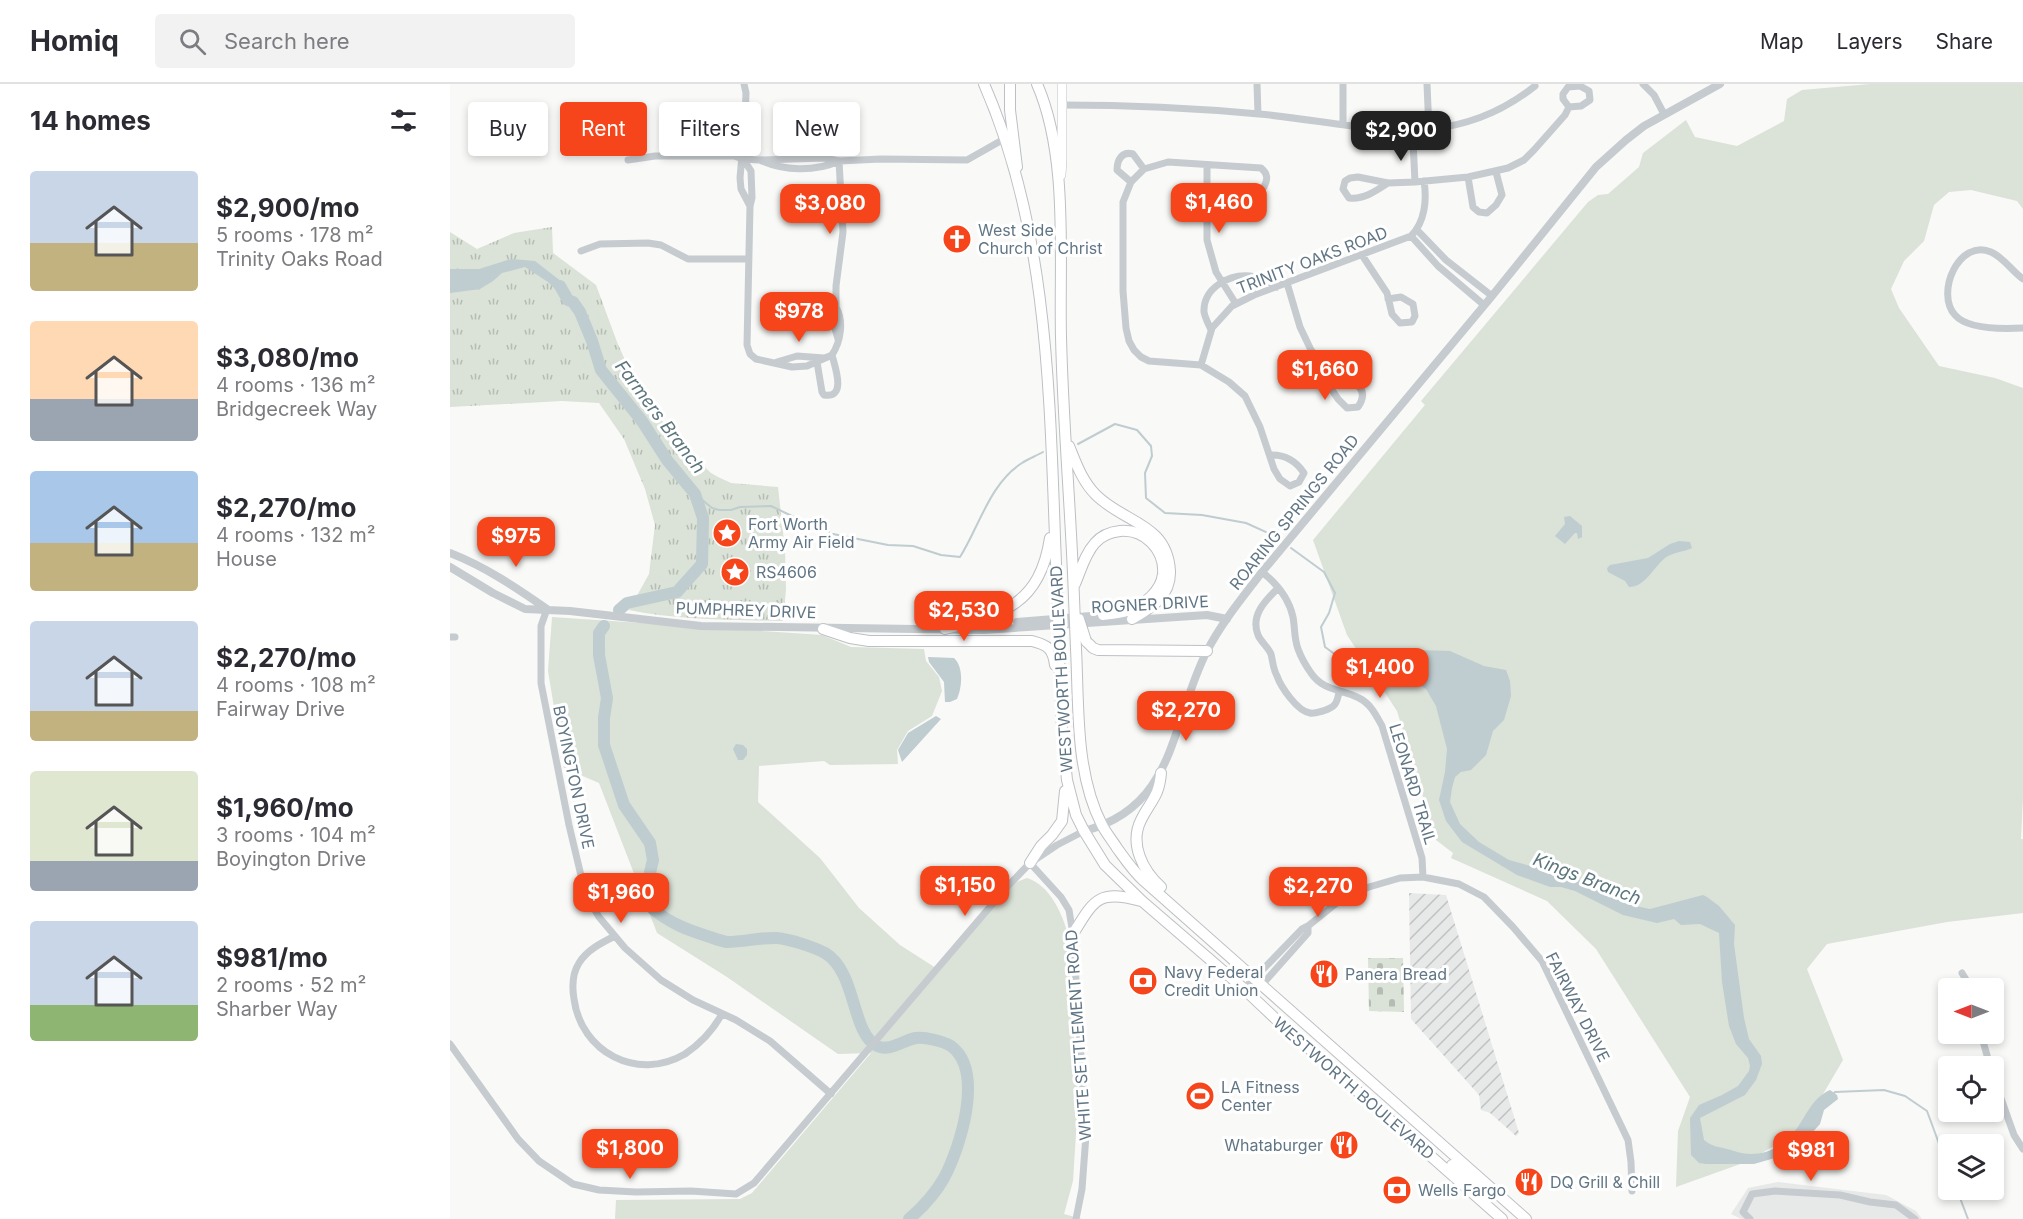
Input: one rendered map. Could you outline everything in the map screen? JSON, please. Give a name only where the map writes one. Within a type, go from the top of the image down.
[{"type":"main road","name":"WESTWORTH BOULEVARD","points":[[984,84],[1018,185],[1035,259],[1048,397],[1063,743],[1072,803],[1084,831],[1109,869],[1142,901],[1502,1219]]},
{"type":"main road","points":[[1010,84],[1010,110],[1018,185]]},
{"type":"main road","name":"WESTWORTH BOULEVARD","points":[[1037,84],[1051,132],[1059,195],[1065,435],[1080,742],[1090,789],[1103,826],[1139,876],[1526,1219]]},
{"type":"main road","points":[[1059,195],[1062,160],[1062,84]]},
{"type":"main road","points":[[1041,305],[1060,304]]},
{"type":"main road","points":[[1048,397],[1064,397]]},
{"type":"main road","points":[[1065,435],[1078,468],[1095,494],[1107,505],[1154,534],[1168,554],[1170,575],[1164,595],[1149,610],[1132,619]]},
{"type":"main road","points":[[945,629],[982,620],[1022,599],[1035,583],[1042,568],[1053,517]]},
{"type":"main road","points":[[1103,615],[1129,611],[1144,603],[1156,589],[1163,574],[1160,556],[1150,540],[1132,531],[1113,532],[1104,536],[1096,542],[1086,557],[1074,592],[1086,641],[1098,650],[1207,651]]},
{"type":"main road","points":[[823,629],[850,638],[869,641],[1041,643],[1053,652],[1060,695]]},
{"type":"main road","points":[[1063,743],[1080,742]]},
{"type":"main road","points":[[1030,864],[1041,846],[1062,821],[1065,805],[1065,764]]},
{"type":"main road","points":[[1161,773],[1159,790],[1140,821],[1137,835],[1139,851],[1141,862],[1147,873],[1182,908],[1187,919]]},
{"type":"main road","points":[[1073,934],[1089,908],[1100,898],[1111,895],[1142,901]]},
{"type":"main road","points":[[1321,1059],[1335,1065],[1375,1100],[1381,1102],[1388,1097]]},
{"type":"main road","points":[[1394,1123],[1409,1127],[1475,1184],[1479,1185],[1483,1181]]},
{"type":"street","points":[[744,84],[746,93],[740,178],[741,189],[750,206]]},
{"type":"street","points":[[1257,84],[1258,114]]},
{"type":"street","points":[[1342,84],[1343,124]]},
{"type":"street","points":[[1427,84],[1429,130]]},
{"type":"street","points":[[1643,84],[1654,95],[1664,114]]},
{"type":"street","name":"ROARING SPRINGS ROAD","points":[[1084,831],[1103,826],[1131,809],[1149,792],[1161,773],[1207,651],[1227,619],[1262,572],[1492,296],[1596,167],[1633,134],[1664,114],[1720,84]]},
{"type":"street","points":[[1062,105],[1117,105],[1258,114],[1362,128],[1412,132],[1458,126],[1477,119],[1513,102],[1536,85]]},
{"type":"street","points":[[1568,86],[1584,87],[1590,94],[1590,100],[1585,105],[1569,107],[1563,96],[1568,86]]},
{"type":"street","points":[[1388,183],[1364,197],[1357,198],[1349,198],[1343,189],[1345,181],[1353,177],[1388,183],[1468,177],[1496,172],[1524,160],[1560,121],[1569,107]]},
{"type":"street","points":[[628,160],[656,156],[734,156],[759,160],[824,158],[839,161],[967,160],[1004,140]]},
{"type":"street","points":[[1413,141],[1415,182]]},
{"type":"street","points":[[1131,182],[1117,170],[1121,156],[1126,153],[1133,154],[1144,169]]},
{"type":"street","points":[[743,159],[751,171],[752,198],[747,345],[750,354],[756,359],[800,367],[832,355]]},
{"type":"street","points":[[817,362],[822,392],[824,395],[834,395],[838,387],[832,355],[841,332],[841,321],[836,307],[836,286],[843,232],[839,161]]},
{"type":"street","points":[[1207,187],[1258,190],[1264,187],[1267,177],[1261,168],[1168,162],[1144,169],[1131,182],[1123,202],[1123,291],[1129,341],[1134,350],[1149,361],[1201,365],[1229,382],[1245,396],[1280,479],[1290,486],[1299,482],[1304,472],[1299,465],[1278,454],[1270,455]]},
{"type":"street","points":[[1207,165],[1207,240],[1216,272],[1236,304]]},
{"type":"street","points":[[1468,177],[1473,207],[1479,212],[1487,213],[1502,195],[1496,172]]},
{"type":"street","points":[[1424,181],[1424,207],[1417,230],[1446,260],[1492,296]]},
{"type":"street","name":"TRINITY OAKS ROAD","points":[[1201,365],[1211,330],[1232,306],[1411,236],[1417,230]]},
{"type":"street","points":[[1411,236],[1438,266],[1484,305]]},
{"type":"street","points":[[581,251],[600,244],[648,243],[661,245],[688,259],[749,259]]},
{"type":"street","points":[[2023,279],[1993,252],[1977,250],[1966,254],[1956,265],[1951,277],[1949,300],[1950,307],[1956,316],[1967,322],[1990,328],[2023,328]]},
{"type":"street","points":[[1362,255],[1388,298],[1392,314],[1400,323],[1412,322],[1415,316],[1413,304],[1401,297],[1388,298]]},
{"type":"street","points":[[1211,330],[1204,313],[1208,295],[1222,282],[1237,276],[1253,276],[1277,287]]},
{"type":"street","points":[[1287,283],[1300,327],[1311,350],[1331,376],[1332,390],[1347,408],[1358,406],[1362,401],[1362,391],[1355,383],[1331,376]]},
{"type":"street","points":[[777,362],[796,356],[824,358]]},
{"type":"street","points":[[450,555],[465,559],[547,609]]},
{"type":"street","points":[[450,555],[547,609]]},
{"type":"street","name":"PUMPHREY DRIVE","points":[[450,567],[517,606],[700,626],[945,629]]},
{"type":"street","name":"LEONARD TRAIL","points":[[1262,572],[1275,582],[1292,615],[1298,650],[1313,676],[1321,684],[1358,697],[1365,702],[1374,711],[1382,726],[1422,858],[1423,877]]},
{"type":"street","points":[[1278,588],[1265,600],[1258,611],[1257,630],[1268,649],[1276,675],[1285,691],[1299,707],[1310,714],[1334,707],[1338,701],[1339,692]]},
{"type":"street","name":"BOYINGTON DRIVE","points":[[547,609],[541,626],[541,683],[568,825],[590,902],[599,917],[625,948],[661,980],[693,1000],[750,1028],[770,1041],[831,1094]]},
{"type":"street","name":"ROGNER DRIVE","points":[[945,629],[1103,615]]},
{"type":"street","name":"ROGNER DRIVE","points":[[945,629],[984,630],[1207,615],[1227,619]]},
{"type":"street","points":[[450,1044],[518,1139],[538,1161],[563,1179],[573,1184],[599,1190],[736,1194],[754,1184],[876,1038],[1007,887],[1030,864],[1057,845],[1084,831]]},
{"type":"street","name":"WHITE SETTLEMENT ROAD","points":[[1030,864],[1069,910],[1073,934],[1086,1135],[1082,1189],[1076,1219]]},
{"type":"street","name":"FAIRWAY DRIVE","points":[[1248,993],[1308,933],[1308,926],[1344,897],[1400,878],[1423,877],[1465,885],[1484,897],[1542,961],[1624,1129],[1630,1151],[1632,1191]]},
{"type":"street","points":[[615,936],[590,950],[579,962],[573,980],[573,994],[583,1029],[606,1053],[636,1064],[661,1063],[684,1054],[708,1034],[722,1014]]},
{"type":"street","points":[[1962,973],[1965,978]]},
{"type":"street","points":[[2004,1109],[2010,1127],[2023,1149]]},
{"type":"street","points":[[1750,1219],[1743,1212],[1752,1194],[1775,1191],[1840,1196],[1896,1205],[1915,1219]]},
{"type":"shaded area","points":[[511,259],[535,261],[562,282],[571,293],[572,301],[565,299],[548,282],[525,267],[502,273],[480,289],[450,293],[450,269],[479,269]]},
{"type":"shaded area","points":[[1570,516],[1582,526],[1582,537],[1578,539],[1575,533],[1565,544],[1555,536],[1565,524],[1564,517]]},
{"type":"shaded area","points":[[1679,541],[1690,542],[1692,548],[1665,558],[1640,584],[1629,587],[1625,581],[1608,572],[1607,568],[1610,565],[1648,558]]},
{"type":"shaded area","points":[[1418,650],[1450,651],[1484,666],[1506,670],[1510,681],[1511,696],[1504,720],[1493,731],[1486,755],[1471,770],[1461,772],[1455,777],[1452,788],[1450,802],[1460,824],[1479,842],[1509,860],[1579,880],[1626,904],[1650,909],[1703,895],[1719,906],[1735,925],[1734,944],[1744,1018],[1749,1039],[1761,1056],[1762,1064],[1756,1080],[1745,1095],[1700,1118],[1704,1140],[1715,1146],[1751,1154],[1776,1148],[1795,1131],[1814,1102],[1830,1090],[1837,1095],[1838,1099],[1824,1110],[1820,1124],[1801,1145],[1789,1154],[1754,1164],[1699,1163],[1691,1155],[1690,1118],[1699,1105],[1738,1086],[1750,1066],[1748,1058],[1736,1044],[1729,1026],[1722,982],[1719,933],[1700,924],[1681,925],[1674,919],[1657,923],[1623,915],[1575,891],[1550,887],[1517,875],[1462,842],[1446,821],[1439,800],[1447,749],[1436,706],[1426,689],[1399,674],[1400,658],[1406,653]]},
{"type":"shaded area","points":[[928,657],[954,658],[957,662],[961,678],[957,699],[945,702],[944,682],[929,662]]},
{"type":"shaded area","points":[[936,716],[941,719],[902,762],[898,750],[908,733]]},
{"type":"shaded area","points":[[736,744],[743,745],[747,749],[747,755],[743,760],[738,760],[733,749]]},
{"type":"shaded area","points":[[1409,893],[1446,895],[1519,1133],[1516,1136],[1490,1113],[1481,1110],[1479,1095],[1411,1019]]},
{"type":"shaded area","points":[[1778,1182],[1886,1195],[1916,1211],[1922,1219],[1741,1219],[1731,1214],[1748,1188]]},
{"type":"green space","points":[[1870,84],[2023,84],[2023,209],[2017,201],[1971,190],[1949,192],[1934,205],[1924,241],[1904,261],[1891,289],[1899,308],[1939,366],[1995,378],[2023,388],[2023,797],[2021,839],[2023,839],[2023,913],[1947,922],[1827,944],[1807,969],[1843,1060],[1802,1130],[1746,1162],[1676,1187],[1678,1131],[1690,1097],[1596,949],[1547,901],[1451,858],[1453,853],[1436,840],[1397,711],[1347,635],[1313,540],[1425,405],[1421,401],[1588,202],[1598,195],[1608,194],[1639,167],[1643,153],[1686,120],[1695,137],[1737,146],[1784,121],[1787,99],[1802,90]]},
{"type":"green space","points":[[552,227],[553,253],[596,285],[636,385],[681,444],[711,473],[731,483],[778,487],[785,550],[786,589],[783,621],[686,618],[629,610],[649,574],[655,525],[645,489],[624,439],[599,403],[562,401],[450,407],[450,232],[477,249],[514,233]]},
{"type":"green space","points":[[552,617],[822,635],[851,647],[924,649],[926,661],[939,677],[942,691],[932,716],[908,731],[897,750],[898,764],[830,765],[824,761],[759,766],[758,802],[820,858],[859,908],[900,945],[939,970],[1014,883],[1027,878],[1042,886],[1048,893],[1058,907],[1067,931],[1078,1101],[1073,1181],[1064,1214],[1082,1219],[615,1219],[616,1200],[740,1199],[752,1193],[871,1053],[838,1054],[727,977],[657,933],[599,783],[564,768],[548,671]]},
{"type":"green space","points":[[1368,958],[1403,958],[1404,1012],[1369,1011]]},
{"type":"waterway","name":"Farmers Branch","points":[[560,286],[568,300],[573,302],[580,312],[601,370],[642,421],[667,460],[695,494],[703,518],[702,564],[677,592],[627,603],[619,610]]},
{"type":"waterway","name":"Kings Branch","points":[[1078,444],[1115,424],[1137,430],[1151,446],[1152,456],[1145,473],[1146,498],[1165,513],[1202,515],[1246,523],[1277,537]]},
{"type":"waterway","name":"Kings Branch","points":[[833,534],[888,545],[913,546],[941,555],[960,557],[1001,482],[1022,463],[1043,452]]},
{"type":"waterway","name":"Kings Branch","points":[[695,494],[712,508],[719,510],[771,506],[813,528],[829,532]]},
{"type":"waterway","name":"Kings Branch","points":[[1291,548],[1324,572],[1335,593],[1329,613],[1321,627],[1325,647],[1344,661],[1400,668]]},
{"type":"waterway","name":"Farmers Branch","points":[[604,626],[599,633],[599,655],[607,698],[604,745],[624,805],[650,843],[653,860],[648,881],[653,909],[680,926],[723,941],[777,938],[825,953],[843,974],[862,1029],[877,1046],[886,1048],[911,1039],[929,1039],[951,1046],[961,1058],[968,1091],[957,1148],[940,1184],[909,1219]]},
{"type":"waterway","name":"Kings Branch","points":[[1833,1094],[1835,1092],[1884,1090],[1905,1096],[1927,1111],[1938,1141]]},
{"type":"waterway","name":"Kings Branch","points":[[1961,1200],[1968,1219]]},
{"type":"place","name":"West Side Church of Christ","points":[[957,239]]},
{"type":"place","name":"Fort Worth Army Air Field","points":[[727,533]]},
{"type":"place","name":"RS4606","points":[[735,572]]},
{"type":"place","name":"Panera Bread","points":[[1324,974]]},
{"type":"place","name":"Navy Federal Credit Union","points":[[1143,981]]},
{"type":"place","name":"LA Fitness Center","points":[[1200,1096]]},
{"type":"place","name":"Whataburger","points":[[1344,1145]]},
{"type":"place","name":"DQ Grill & Chill","points":[[1529,1182]]},
{"type":"place","name":"Wells Fargo","points":[[1397,1190]]}]
